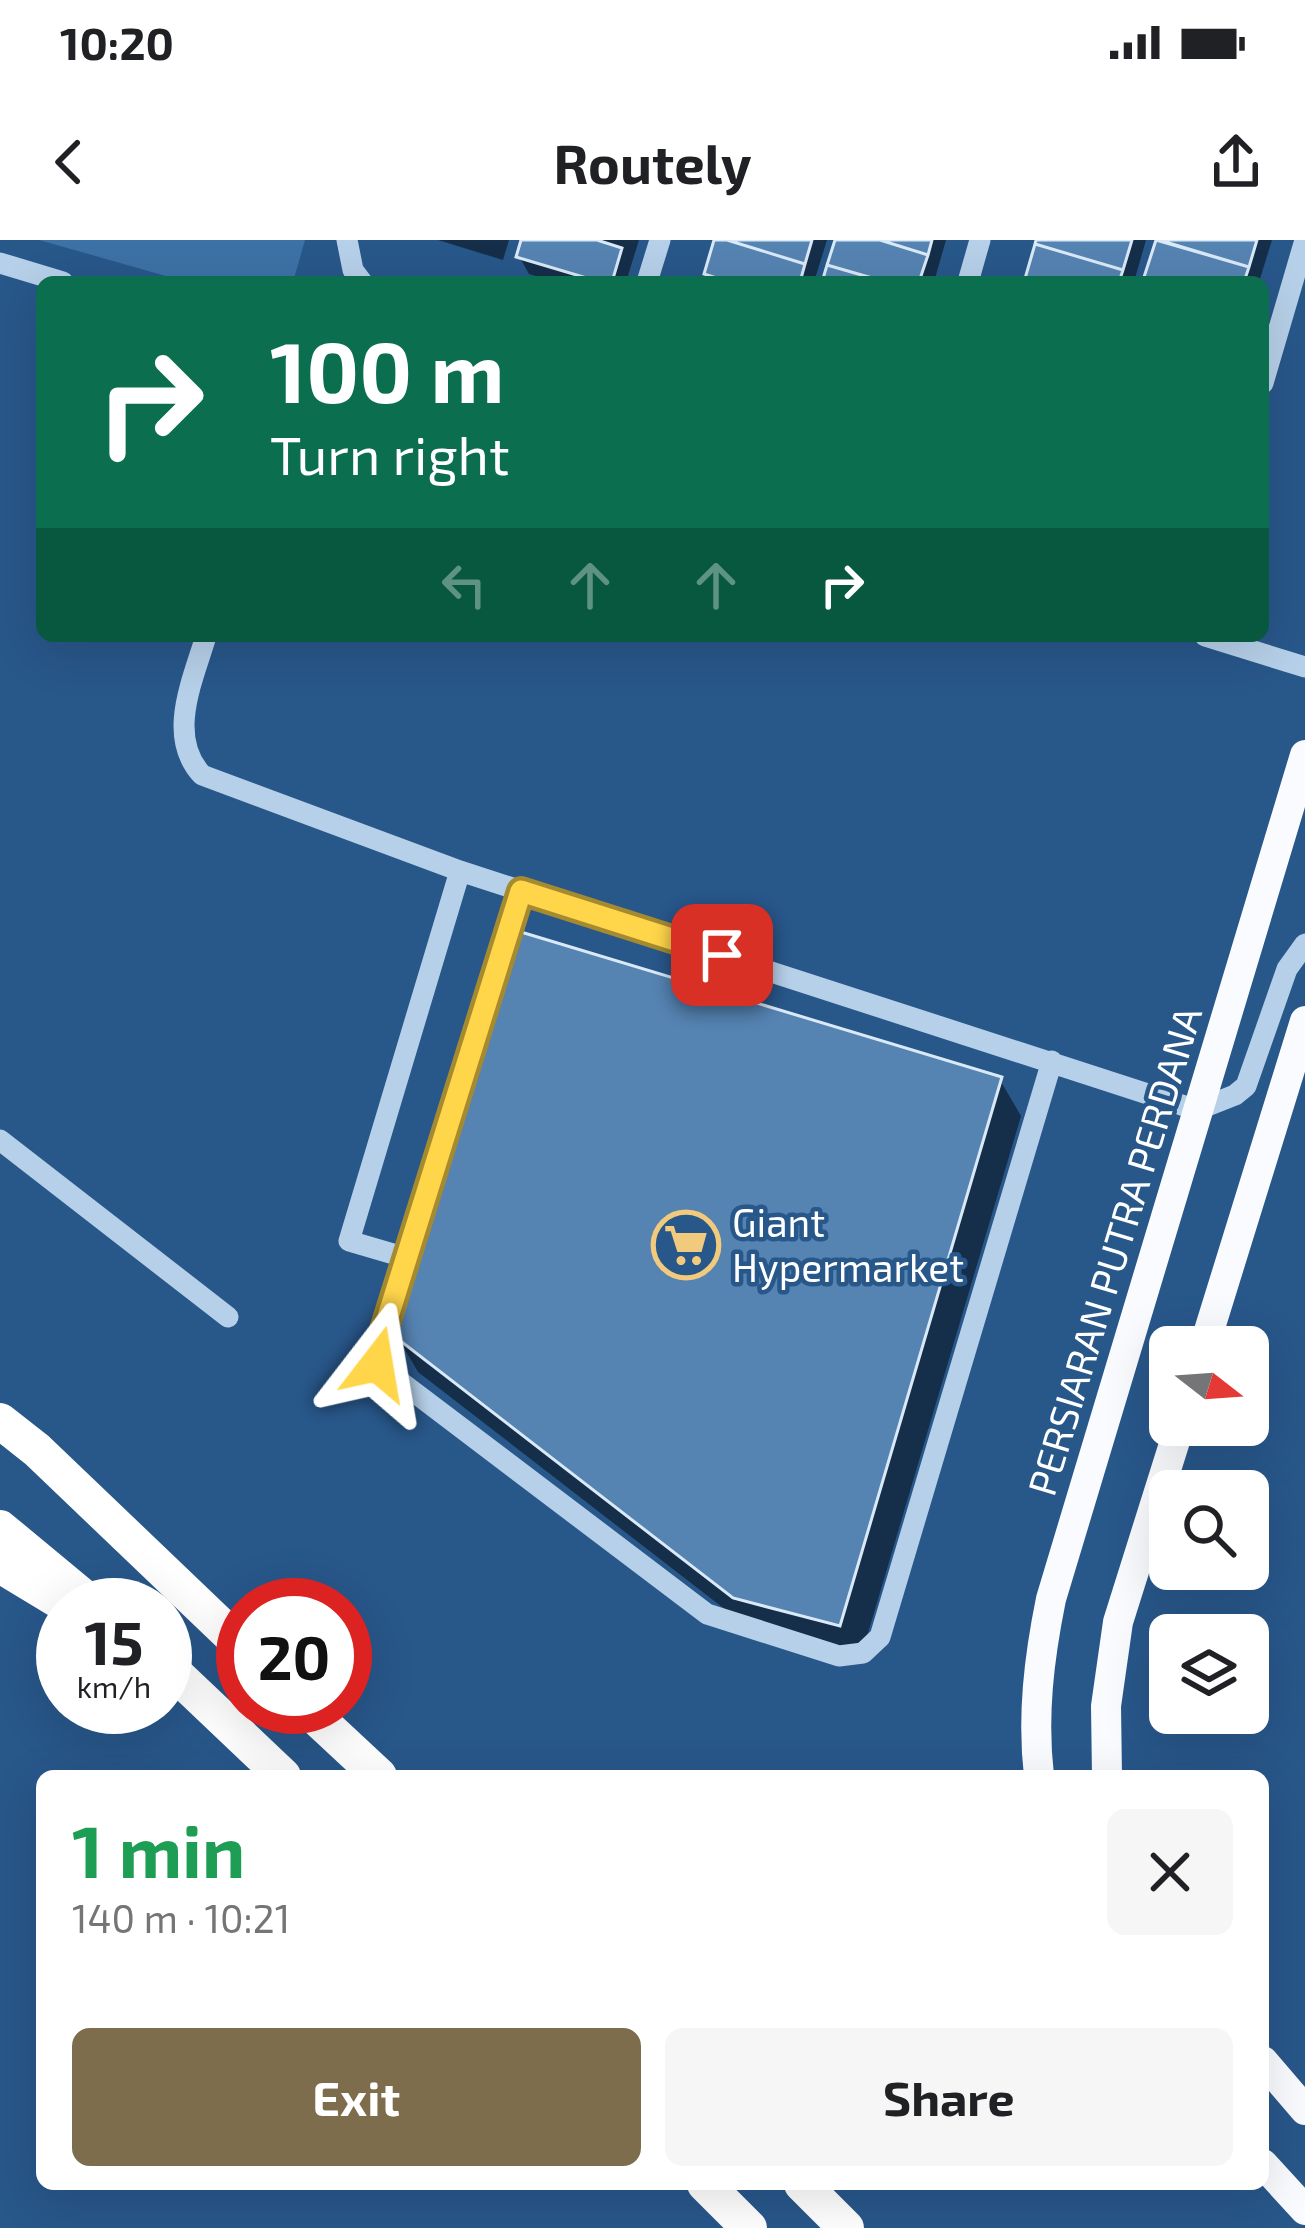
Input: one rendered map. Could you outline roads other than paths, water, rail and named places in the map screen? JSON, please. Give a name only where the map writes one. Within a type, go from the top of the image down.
[{"type":"highway","points":[[0,1411],[216,1621]]},
{"type":"highway","points":[[0,1421],[38,1450]]},
{"type":"highway","points":[[0,1528],[60,1578]]},
{"type":"highway","points":[[0,1565],[36,1587]]},
{"type":"highway","points":[[192,1690],[277,1770]]},
{"type":"highway","points":[[334,1734],[373,1770]]},
{"type":"highway","points":[[711,2190],[749,2228]]},
{"type":"highway","points":[[808,2190],[846,2228]]},
{"type":"main road","name":"PERSIARAN PUTRA PERDANA","points":[[1039,1770],[1040,1652],[1052,1598],[1305,755]]},
{"type":"main road","points":[[1212,1326],[1294,1101],[1305,1022]]},
{"type":"main road","points":[[1107,1770],[1106,1706],[1118,1622],[1173,1446]]},
{"type":"main road","points":[[1269,2068],[1305,2110]]},
{"type":"main road","points":[[1269,2171],[1305,2210]]},
{"type":"street","points":[[346,240],[358,276]]},
{"type":"street","points":[[649,276],[660,240]]},
{"type":"street","points":[[970,276],[980,240]]},
{"type":"street","points":[[1269,363],[1305,240]]},
{"type":"street","points":[[0,263],[43,276]]},
{"type":"street","points":[[204,642],[185,706],[184,732],[189,760],[202,775],[460,871],[1197,1110],[1246,1086],[1287,969],[1305,944]]},
{"type":"street","points":[[1224,642],[1305,667]]},
{"type":"street","points":[[406,1258],[349,1241],[460,871]]},
{"type":"street","points":[[521,891],[377,1364],[706,1614],[839,1655],[862,1653],[880,1637],[1052,1061]]},
{"type":"street","points":[[0,1140],[228,1317]]},
{"type":"place","name":"Giant Hypermarket","points":[[686,1245]]}]
